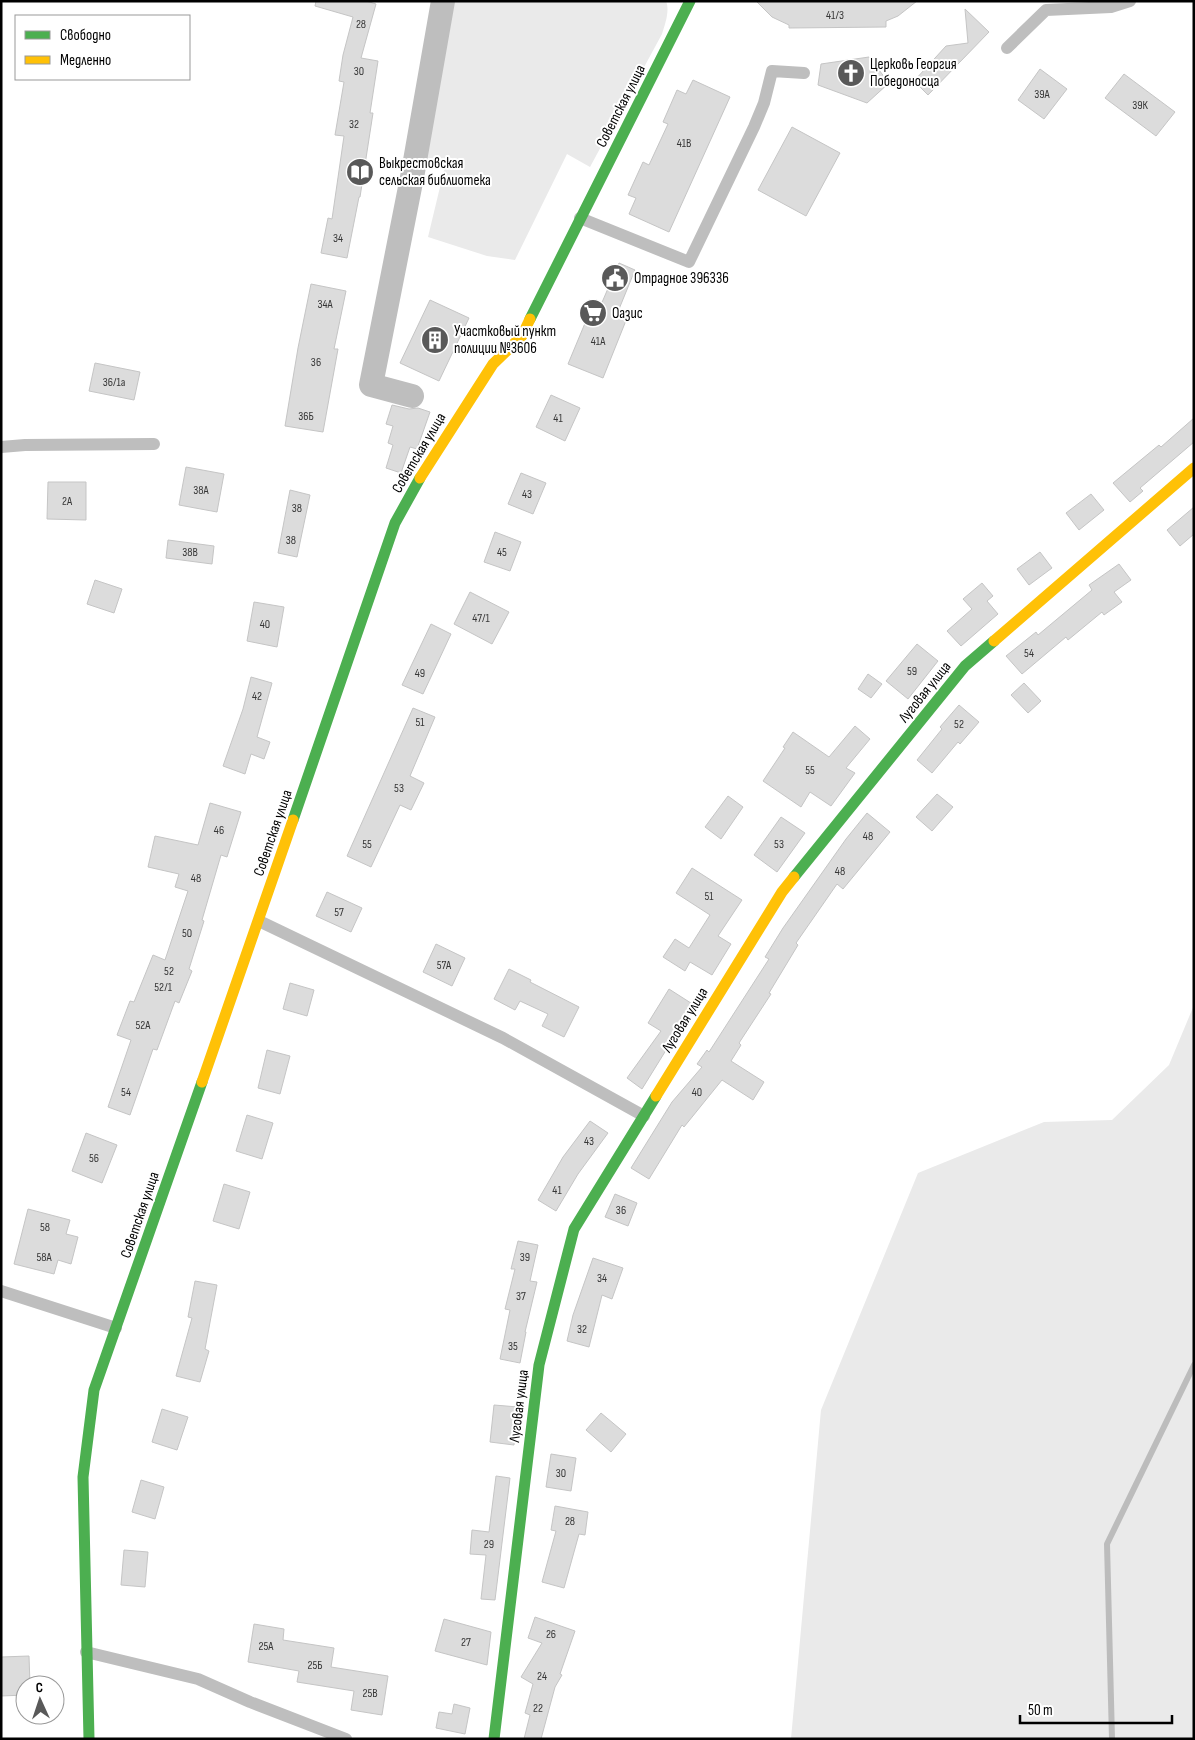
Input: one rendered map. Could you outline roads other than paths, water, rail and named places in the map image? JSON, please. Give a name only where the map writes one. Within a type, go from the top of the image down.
[{"type":"street","points":[[412,396],[371,385],[413,172],[443,1]]},
{"type":"street","name":"Советская улица","points":[[89,1739],[83,1477],[94,1390],[259,921],[395,523],[424,469],[493,364],[522,336],[691,1]]},
{"type":"street","name":"Луговая улица","points":[[494,1739],[539,1365],[574,1229],[782,892],[964,666],[1194,468]]},
{"type":"lane","points":[[1007,48],[1046,10],[1110,7],[1130,1]]},
{"type":"lane","points":[[580,218],[689,262],[754,127],[764,103],[772,71],[804,73]]},
{"type":"lane","points":[[1,447],[25,445],[154,444]]},
{"type":"lane","points":[[259,921],[502,1038],[644,1116]]},
{"type":"lane","points":[[1,1291],[116,1328]]},
{"type":"lane","points":[[86,1652],[198,1679],[250,1702],[346,1739]]},
{"type":"waterway","points":[[1112,1739],[1107,1544],[1194,1365]]},
{"type":"place","name":"Церковь Георгия Победоносца","points":[[851,73]]},
{"type":"place","name":"Выкрестовская сельская библиотека","points":[[360,172]]},
{"type":"place","name":"Отрадное 396336","points":[[615,278]]},
{"type":"place","name":"Оазис","points":[[593,313]]},
{"type":"place","name":"Участковый пункт полиции №3606","points":[[435,340]]}]
